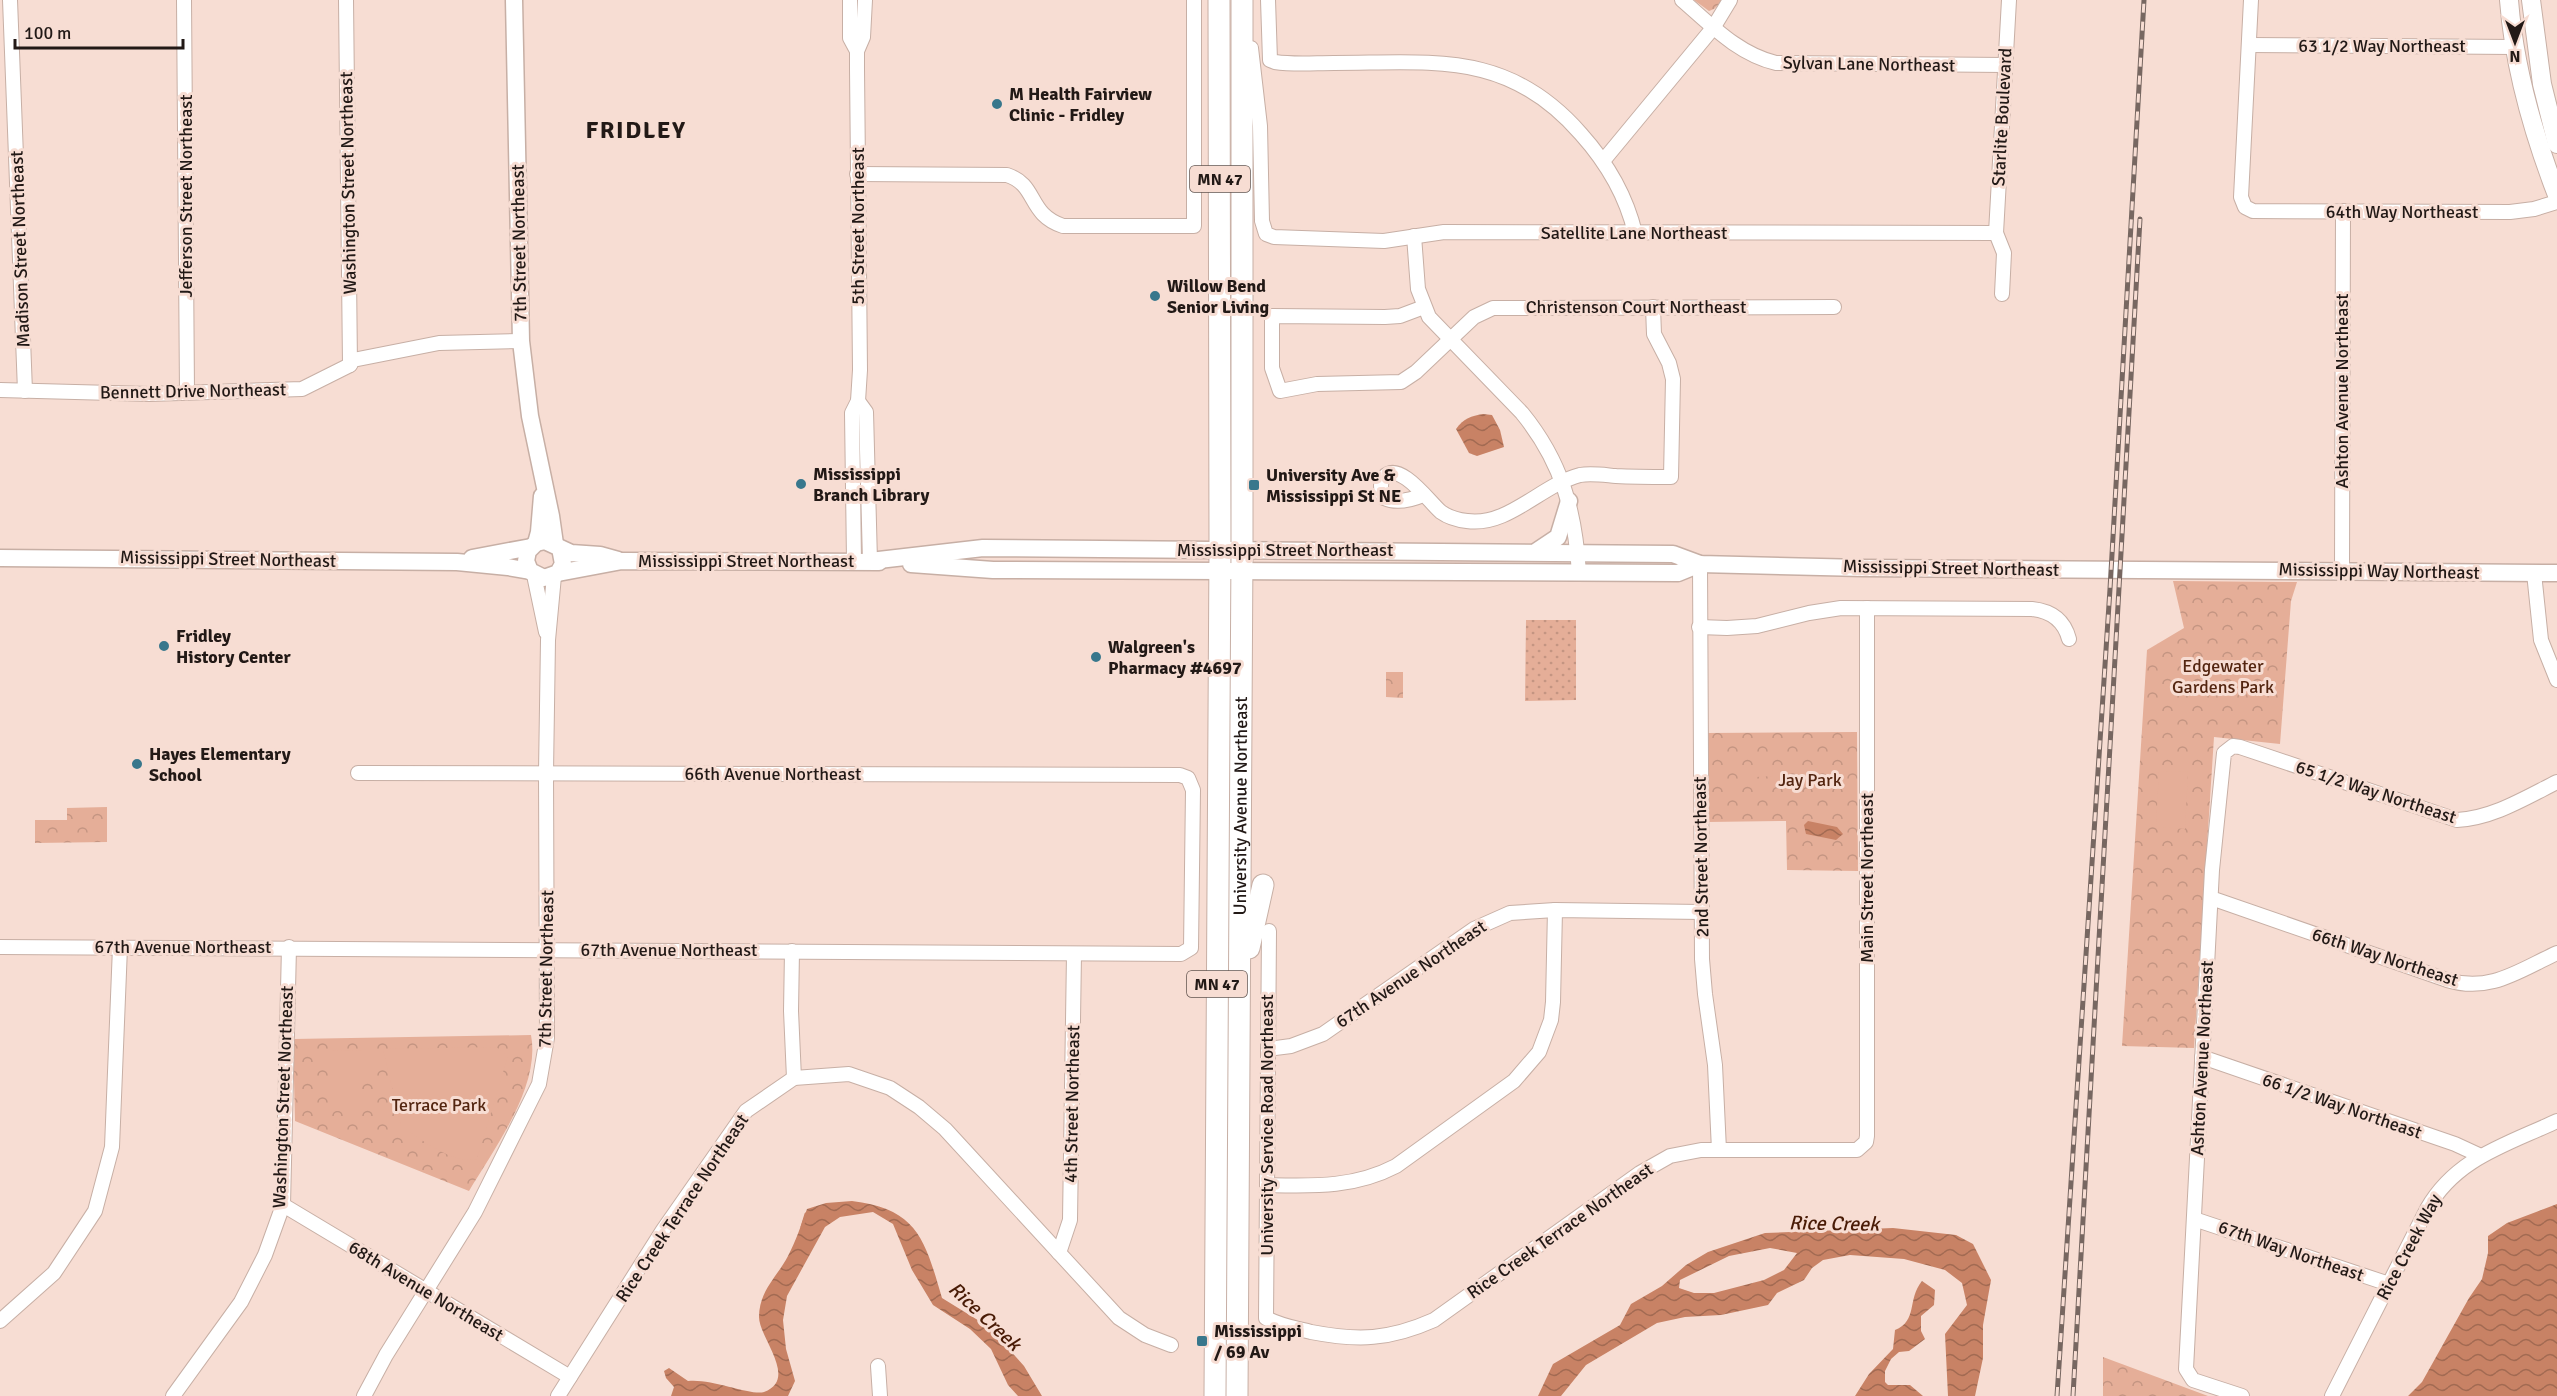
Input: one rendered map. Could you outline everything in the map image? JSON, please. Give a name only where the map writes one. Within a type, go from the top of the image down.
[{"type":"main road","name":"University Avenue Northeast","points":[[1215,1396],[1220,549],[1219,0]]},
{"type":"main road","points":[[2509,0],[2514,47],[2524,91],[2557,195]]},
{"type":"main road","points":[[2531,0],[2535,46],[2553,110],[2557,144]]},
{"type":"main road","name":"University Avenue Northeast","points":[[1237,1396],[1242,572],[1242,2]]},
{"type":"main road","points":[[1239,986],[1263,885]]},
{"type":"street","name":"Madison Street Northeast","points":[[10,0],[25,391]]},
{"type":"street","name":"Jefferson Street Northeast","points":[[184,0],[187,392]]},
{"type":"street","name":"Washington Street Northeast","points":[[346,0],[350,365]]},
{"type":"street","name":"7th Street Northeast","points":[[514,0],[520,341],[524,379],[557,546]]},
{"type":"street","name":"5th Street Northeast","points":[[850,0],[850,38],[857,51]]},
{"type":"street","name":"5th Street Northeast","points":[[862,561],[866,412],[858,402],[857,51],[863,38],[865,0]]},
{"type":"street","points":[[857,174],[1007,175],[1020,181],[1026,187],[1038,212],[1045,218],[1063,226],[1194,226],[1194,0]]},
{"type":"street","points":[[1268,0],[1269,60],[1279,63],[1439,63],[1488,70],[1513,79],[1554,106],[1571,122],[1603,161],[1629,207],[1635,233]]},
{"type":"street","name":"Sylvan Lane Northeast","points":[[1682,0],[1713,28],[1750,53],[1776,63],[2004,65]]},
{"type":"street","points":[[1603,161],[1713,28],[1730,0]]},
{"type":"street","name":"Starlite Boulevard","points":[[2002,294],[2004,253],[1996,233],[2009,0]]},
{"type":"street","points":[[2249,45],[2252,0]]},
{"type":"street","name":"Satellite Lane Northeast","points":[[1242,2],[1260,126],[1262,221],[1266,234],[1274,237],[1384,241],[1444,232],[1996,233]]},
{"type":"street","name":"63 1/2 Way Northeast","points":[[2249,45],[2514,47]]},
{"type":"street","name":"64th Way Northeast","points":[[2249,45],[2241,197],[2245,207],[2253,211],[2510,212],[2534,209],[2557,202]]},
{"type":"street","name":"Ashton Avenue Northeast","points":[[2342,570],[2343,211]]},
{"type":"street","points":[[1414,237],[1418,289],[1429,317],[1536,429],[1554,462],[1569,501],[1579,573]]},
{"type":"street","name":"Christenson Court Northeast","points":[[1425,307],[1400,316],[1385,317],[1272,316],[1272,368],[1280,391],[1317,384],[1401,382],[1416,372],[1473,317],[1493,308],[1834,307]]},
{"type":"street","points":[[1424,495],[1442,513],[1455,518],[1487,522],[1580,475],[1671,477],[1673,379],[1669,363],[1654,334],[1653,307]]},
{"type":"street","name":"Bennett Drive Northeast","points":[[0,390],[187,392],[302,389],[350,365],[353,360],[439,343],[520,341]]},
{"type":"street","name":"7th Street Northeast","points":[[534,545],[539,532],[544,484]]},
{"type":"street","points":[[1538,551],[1558,537],[1569,501]]},
{"type":"street","points":[[545,541],[557,546],[564,558],[556,574],[544,578],[532,573],[526,561],[534,545],[545,541]]},
{"type":"street","name":"Mississippi Street Northeast","points":[[457,562],[534,545]]},
{"type":"street","name":"Mississippi Street Northeast","points":[[557,546],[571,553],[600,555],[622,561]]},
{"type":"street","name":"Mississippi Street Northeast","points":[[862,561],[983,548],[1242,549],[1673,554],[1700,564],[1863,568],[2201,570]]},
{"type":"street","name":"Mississippi Street Northeast","points":[[0,558],[457,562],[508,567],[532,573]]},
{"type":"street","name":"Mississippi Street Northeast","points":[[556,574],[622,561],[862,561],[987,570],[1579,573],[1678,573],[1700,564]]},
{"type":"street","name":"2nd Street Northeast","points":[[1700,564],[1701,912],[1705,994],[1716,1065],[1719,1150]]},
{"type":"street","name":"Mississippi Way Northeast","points":[[2201,570],[2557,573]]},
{"type":"street","name":"7th Street Northeast","points":[[532,573],[548,640]]},
{"type":"street","points":[[2534,573],[2541,640],[2557,680]]},
{"type":"street","name":"7th Street Northeast","points":[[364,1396],[386,1355],[475,1212],[539,1084],[547,1038],[548,640],[556,574]]},
{"type":"street","name":"Main Street Northeast","points":[[1863,1147],[1867,1136],[1867,608]]},
{"type":"street","points":[[1699,627],[1757,626],[1825,609],[2032,609],[2042,610],[2056,616],[2069,639]]},
{"type":"street","name":"65 1/2 Way Northeast","points":[[2227,748],[2240,747],[2457,820],[2472,819],[2497,811],[2557,782]]},
{"type":"street","name":"Ashton Avenue Northeast","points":[[2227,748],[2222,761],[2211,898],[2186,1369],[2193,1380],[2242,1396]]},
{"type":"street","name":"66th Avenue Northeast","points":[[358,773],[1168,775],[1188,778],[1192,790],[1191,948]]},
{"type":"street","name":"66th Way Northeast","points":[[2211,898],[2447,980],[2470,985],[2493,982],[2557,953]]},
{"type":"street","points":[[1267,1185],[1346,1184],[1380,1174],[1396,1166],[1514,1081],[1539,1052],[1551,1020],[1555,910]]},
{"type":"street","name":"67th Avenue Northeast","points":[[1268,1049],[1291,1047],[1323,1034],[1474,929],[1492,919],[1510,913],[1555,910],[1701,912]]},
{"type":"street","name":"University Service Road Northeast","points":[[1266,1318],[1269,931]]},
{"type":"street","name":"67th Avenue Northeast","points":[[0,947],[289,947],[1074,954],[1181,954],[1191,948]]},
{"type":"street","points":[[0,1321],[54,1273],[95,1211],[112,1147],[120,947]]},
{"type":"street","name":"Washington Street Northeast","points":[[173,1396],[241,1302],[265,1255],[283,1205],[289,947]]},
{"type":"street","points":[[792,951],[791,1011],[794,1078],[849,1074],[890,1088],[919,1107],[945,1129],[1119,1318],[1145,1335],[1171,1345]]},
{"type":"street","name":"4th Street Northeast","points":[[1059,1253],[1070,1220],[1074,954]]},
{"type":"street","name":"66 1/2 Way Northeast","points":[[2202,1057],[2455,1144],[2481,1156]]},
{"type":"street","name":"Rice Creek Terrace Northeast","points":[[558,1396],[663,1230],[746,1111],[794,1078]]},
{"type":"street","name":"Rice Creek Way","points":[[2332,1396],[2435,1194],[2457,1170],[2481,1156],[2557,1121]]},
{"type":"street","name":"Rice Creek Terrace Northeast","points":[[1266,1318],[1280,1325],[1339,1337],[1379,1338],[1418,1327],[1434,1320],[1656,1163],[1686,1152],[1851,1151],[1863,1147]]},
{"type":"street","name":"68th Avenue Northeast","points":[[283,1205],[570,1377]]},
{"type":"street","name":"67th Way Northeast","points":[[2194,1219],[2389,1284]]},
{"type":"street","points":[[878,1366],[880,1396]]},
{"type":"green space","points":[[1694,0],[1723,0],[1709,11]]},
{"type":"green space","name":"Edgewater Gardens Park","points":[[2173,581],[2297,582],[2291,601],[2280,744],[2214,737],[2194,1048],[2122,1046],[2147,650],[2184,628]]},
{"type":"green space","points":[[1526,620],[1576,620],[1576,700],[1525,701]]},
{"type":"green space","points":[[1386,672],[1403,672],[1403,698],[1386,697]]},
{"type":"green space","name":"Jay Park","points":[[1857,732],[1858,871],[1787,870],[1786,821],[1708,822],[1707,733]]},
{"type":"green space","points":[[1756,762],[1772,762],[1773,776],[1756,777]]},
{"type":"green space","points":[[2159,771],[2188,772],[2185,829],[2156,827]]},
{"type":"green space","points":[[107,807],[107,842],[35,843],[35,820],[67,820],[67,808]]},
{"type":"green space","name":"Terrace Park","points":[[531,1035],[532,1055],[529,1075],[522,1096],[502,1137],[469,1191],[295,1121],[293,1039]]},
{"type":"green space","points":[[496,1047],[508,1056],[477,1159],[468,1160],[448,1155],[401,1126],[383,1049]]},
{"type":"green space","points":[[332,1050],[375,1054],[375,1077],[362,1077],[362,1111],[332,1111]]},
{"type":"green space","points":[[2103,1357],[2208,1396],[2103,1396]]},
{"type":"water","points":[[1483,414],[1492,415],[1500,430],[1504,447],[1477,456],[1469,453],[1456,429],[1468,418]]},
{"type":"water","points":[[1808,821],[1837,827],[1843,834],[1836,840],[1806,834],[1804,825]]},
{"type":"water","name":"Rice Creek","points":[[852,1201],[892,1211],[905,1220],[923,1244],[942,1298],[989,1327],[1024,1366],[1042,1396],[1018,1396],[1008,1385],[991,1349],[970,1329],[933,1305],[912,1270],[893,1224],[873,1212],[840,1217],[825,1227],[787,1296],[783,1320],[786,1349],[795,1381],[788,1396],[671,1396],[674,1387],[666,1378],[664,1371],[669,1368],[688,1381],[707,1382],[750,1392],[764,1392],[774,1386],[778,1378],[778,1368],[761,1326],[759,1317],[762,1299],[791,1250],[807,1209],[826,1203]]},
{"type":"water","points":[[2557,1204],[2557,1396],[2408,1396],[2422,1382],[2482,1279],[2488,1253],[2488,1236],[2507,1223]]},
{"type":"water","name":"Rice Creek","points":[[1893,1228],[1956,1235],[1973,1244],[1991,1280],[1983,1325],[1983,1358],[1975,1396],[1948,1396],[1945,1334],[1967,1305],[1962,1283],[1945,1270],[1904,1259],[1850,1255],[1823,1260],[1812,1268],[1804,1280],[1777,1293],[1768,1305],[1721,1315],[1685,1317],[1657,1323],[1586,1365],[1561,1396],[1538,1396],[1553,1364],[1620,1325],[1631,1304],[1662,1286],[1686,1265],[1708,1252],[1765,1233]],"holes":[[[1770,1248],[1797,1253],[1784,1270],[1764,1280],[1714,1293],[1694,1293],[1679,1288],[1680,1280],[1729,1256]]]},
{"type":"water","points":[[1922,1281],[1935,1290],[1934,1305],[1921,1316],[1921,1331],[1925,1339],[1909,1351],[1899,1352],[1891,1359],[1885,1371],[1885,1382],[1888,1385],[1910,1385],[1923,1396],[1855,1396],[1869,1374],[1893,1349],[1895,1330],[1907,1321],[1917,1288]]},
{"type":"waterway","name":"Rice Creek","points":[[802,1227],[806,1214]]},
{"type":"railway","points":[[2057,1396],[2110,589],[2144,0]]},
{"type":"railway","points":[[2073,1396],[2140,219]]},
{"type":"place","name":"M Health Fairview Clinic - Fridley","points":[[997,104]]},
{"type":"place","name":"Willow Bend Senior Living","points":[[1155,296]]},
{"type":"place","name":"Mississippi Branch Library","points":[[801,484]]},
{"type":"place","name":"University Ave & Mississippi St NE","points":[[1254,485]]},
{"type":"place","name":"Fridley History Center","points":[[164,646]]},
{"type":"place","name":"Walgreen's Pharmacy #4697","points":[[1096,657]]},
{"type":"place","name":"Hayes Elementary School","points":[[137,764]]},
{"type":"place","name":"Mississippi / 69 Av","points":[[1202,1341]]},
{"type":"district","name":"FRIDLEY","points":[[636,130]]}]
